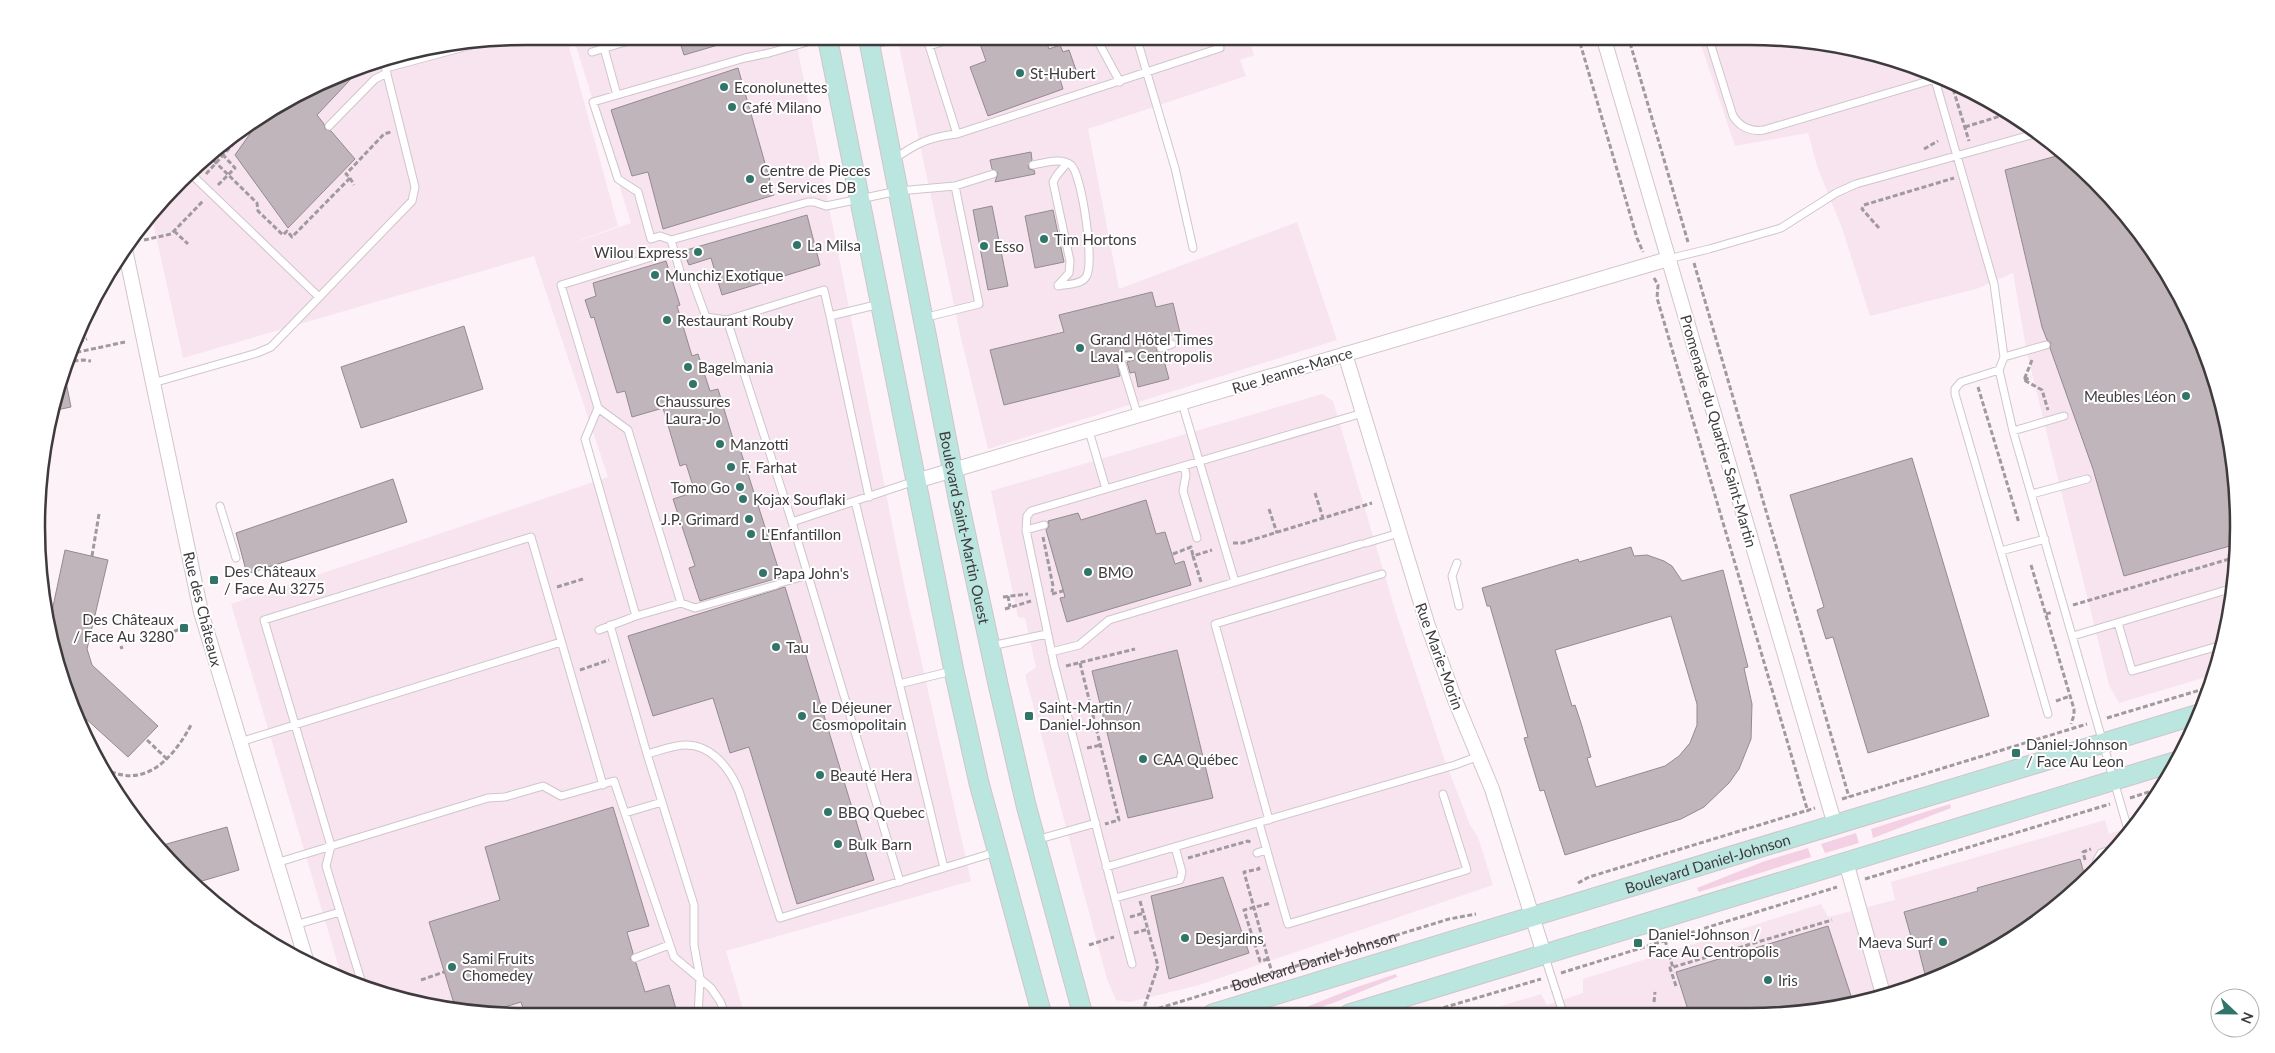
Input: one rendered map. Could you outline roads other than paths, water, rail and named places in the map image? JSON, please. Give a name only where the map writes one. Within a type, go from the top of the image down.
[{"type":"main road","points":[[829,45],[973,759],[1040,1008]]},
{"type":"main road","name":"Boulevard Saint-Martin Ouest","points":[[869,45],[990,647],[1036,840],[1081,1008]]},
{"type":"main road","name":"Boulevard Daniel-Johnson","points":[[1232,1008],[2190,717]]},
{"type":"main road","points":[[1368,1008],[2166,764]]},
{"type":"street","name":"Promenade du Quartier Saint-Martin","points":[[1606,45],[1835,825]]},
{"type":"street","name":"Rue des Châteaux","points":[[127,258],[201,612],[303,952]]},
{"type":"street","name":"Rue Jeanne-Mance","points":[[916,481],[1668,259]]},
{"type":"street","name":"Rue Marie-Morin","points":[[1345,354],[1433,641],[1497,803],[1544,954]]},
{"type":"street","points":[[1846,862],[1882,989]]},
{"type":"lane","points":[[592,52],[614,45]]},
{"type":"lane","points":[[795,45],[593,102],[618,179],[638,192],[651,239],[660,236],[671,240],[808,202],[826,206],[898,191],[955,186],[993,174]]},
{"type":"lane","points":[[932,45],[929,46],[957,134]]},
{"type":"lane","points":[[1100,45],[1120,82]]},
{"type":"lane","points":[[1139,45],[1175,168],[1193,248]]},
{"type":"lane","points":[[892,161],[914,145],[943,136],[957,134],[1120,82],[1220,48],[1219,45]]},
{"type":"lane","points":[[1711,45],[1733,116],[1739,124],[1754,131],[1764,130],[1925,79]]},
{"type":"lane","points":[[604,48],[617,95]]},
{"type":"lane","points":[[329,126],[375,79],[386,71],[461,49]]},
{"type":"lane","points":[[153,383],[271,347],[414,198],[415,187],[385,67]]},
{"type":"lane","points":[[1936,84],[1994,284],[2004,357],[1999,370],[2013,431],[2127,824]]},
{"type":"lane","points":[[1668,259],[1709,250],[1781,228],[1844,188],[1928,162],[1958,156],[2029,136]]},
{"type":"lane","points":[[1033,164],[1067,163],[1075,170],[1086,218],[1090,268],[1086,278],[1080,282],[1058,286],[1069,273],[1070,261],[1054,189],[1054,179],[1067,163]]},
{"type":"lane","points":[[195,178],[319,297]]},
{"type":"lane","points":[[923,318],[979,304],[955,186]]},
{"type":"lane","points":[[671,240],[681,275],[692,279],[706,317],[727,320],[824,290],[869,497]]},
{"type":"lane","points":[[674,250],[561,285],[598,408],[628,430],[681,603]]},
{"type":"lane","points":[[830,316],[880,304]]},
{"type":"lane","points":[[727,320],[792,522],[900,882]]},
{"type":"lane","points":[[1161,348],[1172,344]]},
{"type":"lane","points":[[2004,357],[2046,345]]},
{"type":"lane","points":[[1130,356],[1120,358],[1138,416]]},
{"type":"lane","points":[[1999,370],[1961,382],[1955,389],[2048,714]]},
{"type":"lane","points":[[1182,403],[1235,582]]},
{"type":"lane","points":[[598,408],[585,439],[636,616]]},
{"type":"lane","points":[[1132,964],[1051,652],[1026,530],[1027,516],[1032,510],[1363,413]]},
{"type":"lane","points":[[2013,431],[2064,416]]},
{"type":"lane","points":[[1089,431],[1106,489]]},
{"type":"lane","points":[[1184,466],[1186,475],[1183,491],[1197,538]]},
{"type":"lane","points":[[2032,494],[2086,479]]},
{"type":"lane","points":[[792,522],[916,481]]},
{"type":"lane","points":[[855,501],[944,868]]},
{"type":"lane","points":[[220,506],[236,558]]},
{"type":"lane","points":[[1026,530],[1044,525]]},
{"type":"lane","points":[[1051,652],[1079,645],[1109,620],[1399,533]]},
{"type":"lane","points":[[360,978],[326,866],[331,846],[264,620],[530,537],[603,785]]},
{"type":"lane","points":[[2001,551],[2045,539]]},
{"type":"lane","points":[[1457,563],[1452,576],[1460,606]]},
{"type":"lane","points":[[1269,820],[1214,624],[1382,574]]},
{"type":"lane","points":[[599,630],[636,616],[681,603],[695,608],[808,575]]},
{"type":"lane","points":[[2073,636],[2226,590]]},
{"type":"lane","points":[[2118,623],[2132,672],[2215,647]]},
{"type":"lane","points":[[610,626],[694,906],[694,945],[700,978],[698,1008]]},
{"type":"lane","points":[[990,647],[1047,634]]},
{"type":"lane","points":[[239,742],[561,642]]},
{"type":"lane","points":[[899,684],[954,671]]},
{"type":"lane","points":[[647,754],[678,746],[692,746],[709,753],[725,766],[737,786],[780,918],[998,852]]},
{"type":"lane","points":[[1106,867],[1455,766],[1479,756]]},
{"type":"lane","points":[[276,863],[488,798],[505,797],[543,786],[561,796],[614,781],[674,956],[680,964],[700,978],[715,994],[722,1008]]},
{"type":"lane","points":[[1259,823],[1288,924],[1466,870],[1443,794]]},
{"type":"lane","points":[[625,813],[662,802]]},
{"type":"lane","points":[[1036,840],[1096,823]]},
{"type":"lane","points":[[1115,898],[1180,880],[1182,872],[1176,847]]},
{"type":"lane","points":[[1255,850],[1266,850]]},
{"type":"lane","points":[[295,925],[340,912]]},
{"type":"lane","points":[[634,958],[669,945]]},
{"type":"lane","points":[[1544,954],[1561,1008]]},
{"type":"place","name":"St-Hubert","points":[[1020,73]]},
{"type":"place","name":"Econolunettes","points":[[724,87]]},
{"type":"place","name":"Café Milano","points":[[732,107]]},
{"type":"place","name":"Centre de Pieces et Services DB","points":[[750,179]]},
{"type":"place","name":"Tim Hortons","points":[[1044,239]]},
{"type":"place","name":"La Milsa","points":[[797,245]]},
{"type":"place","name":"Esso","points":[[984,246]]},
{"type":"place","name":"Wilou Express","points":[[698,252]]},
{"type":"place","name":"Munchiz Exotique","points":[[655,275]]},
{"type":"place","name":"Restaurant Rouby","points":[[667,320]]},
{"type":"place","name":"Grand Hôtel Times Laval - Centropolis","points":[[1080,348]]},
{"type":"place","name":"Bagelmania","points":[[688,367]]},
{"type":"place","name":"Chaussures Laura-Jo","points":[[693,384]]},
{"type":"place","name":"Meubles Léon","points":[[2186,396]]},
{"type":"place","name":"Manzotti","points":[[720,444]]},
{"type":"place","name":"F. Farhat","points":[[731,467]]},
{"type":"place","name":"Tomo Go","points":[[740,487]]},
{"type":"place","name":"Kojax Souflaki","points":[[743,499]]},
{"type":"place","name":"J.P. Grimard","points":[[749,519]]},
{"type":"place","name":"L'Enfantillon","points":[[751,534]]},
{"type":"place","name":"BMO","points":[[1088,572]]},
{"type":"place","name":"Papa John's","points":[[763,573]]},
{"type":"place","name":"Des Châteaux / Face Au 3275","points":[[214,580]]},
{"type":"place","name":"Des Châteaux / Face Au 3280","points":[[184,628]]},
{"type":"place","name":"Tau","points":[[776,647]]},
{"type":"place","name":"Le Déjeuner Cosmopolitain","points":[[802,716]]},
{"type":"place","name":"Saint-Martin / Daniel-Johnson","points":[[1029,716]]},
{"type":"place","name":"Daniel-Johnson / Face Au Leon","points":[[2016,753]]},
{"type":"place","name":"CAA Québec","points":[[1143,759]]},
{"type":"place","name":"Beauté Hera","points":[[820,775]]},
{"type":"place","name":"BBQ Quebec","points":[[828,812]]},
{"type":"place","name":"Bulk Barn","points":[[838,844]]},
{"type":"place","name":"Desjardins","points":[[1185,938]]},
{"type":"place","name":"Maeva Surf","points":[[1943,942]]},
{"type":"place","name":"Daniel-Johnson / Face Au Centropolis","points":[[1638,943]]},
{"type":"place","name":"Sami Fruits Chomedey","points":[[452,967]]},
{"type":"place","name":"Iris","points":[[1768,980]]}]
